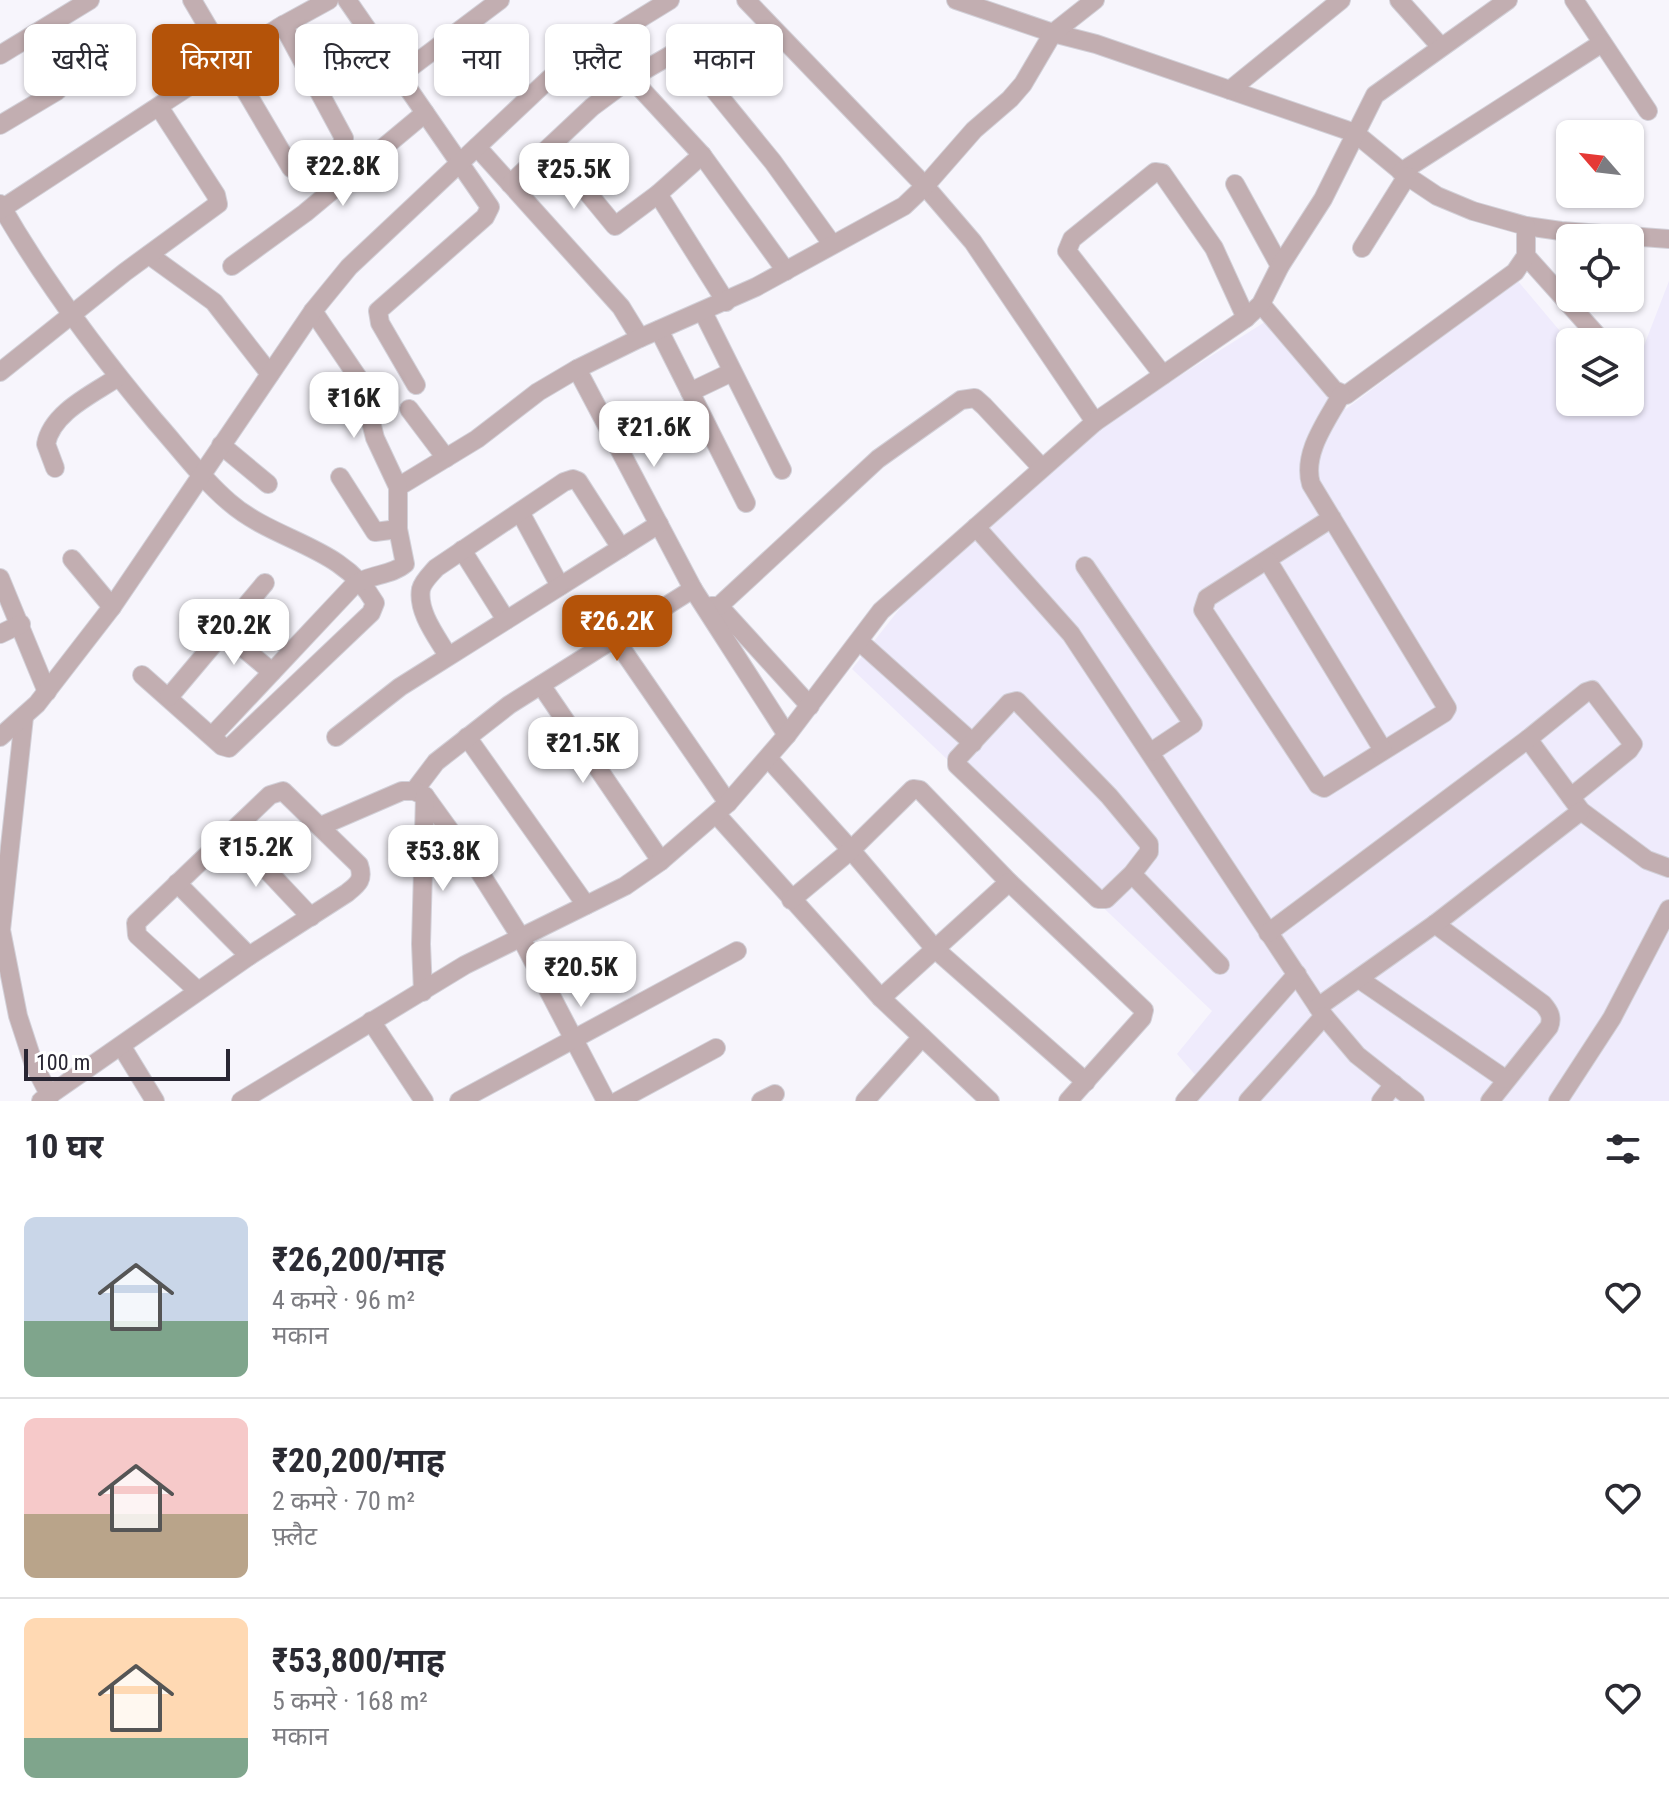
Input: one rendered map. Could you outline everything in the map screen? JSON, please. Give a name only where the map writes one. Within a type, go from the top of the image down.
[{"type":"street","points":[[0,55],[90,0]]},
{"type":"street","points":[[192,0],[207,24]]},
{"type":"street","points":[[279,28],[329,0]]},
{"type":"street","points":[[347,0],[363,24]]},
{"type":"street","points":[[418,62],[500,0]]},
{"type":"street","points":[[0,737],[47,692],[112,607],[313,311],[349,267],[563,67],[670,0]]},
{"type":"street","points":[[746,0],[925,186],[973,242],[1095,422]]},
{"type":"street","points":[[398,487],[477,439],[538,392],[577,369],[640,338],[726,302],[904,206],[974,130],[1023,84],[1053,33],[1095,0]]},
{"type":"street","points":[[1230,90],[1341,0]]},
{"type":"street","points":[[1399,0],[1441,47]]},
{"type":"street","points":[[241,1101],[465,965],[625,886],[661,861],[722,809],[787,735],[881,611],[1095,422],[1246,318],[1261,304],[1280,266],[1323,199],[1369,103],[1382,88],[1508,0]]},
{"type":"street","points":[[1574,0],[1648,111]]},
{"type":"street","points":[[962,1],[1355,133],[1404,174],[1454,204],[1526,226],[1617,237],[1669,239]]},
{"type":"street","points":[[250,96],[293,170],[302,172],[340,149],[344,138],[283,25]]},
{"type":"street","points":[[1362,248],[1404,174],[1602,43]]},
{"type":"street","points":[[650,66],[677,49],[685,51],[773,162],[832,244]]},
{"type":"street","points":[[0,125],[49,96]]},
{"type":"street","points":[[142,675],[226,748],[236,744],[371,613],[375,603],[360,581],[332,557],[248,518],[201,474],[118,377],[72,316],[1,207],[176,96]]},
{"type":"street","points":[[413,96],[490,211],[378,311],[380,323],[416,385]]},
{"type":"street","points":[[510,184],[607,96]]},
{"type":"street","points":[[648,96],[702,155],[786,271]]},
{"type":"street","points":[[0,372],[219,202],[159,107]]},
{"type":"street","points":[[232,266],[305,213],[425,113]]},
{"type":"street","points":[[477,147],[621,307],[640,338]]},
{"type":"street","points":[[550,147],[613,225],[658,194],[702,155]]},
{"type":"street","points":[[1163,375],[1067,251],[1072,239],[1155,172],[1162,173],[1208,237],[1246,318]]},
{"type":"street","points":[[1235,184],[1280,266]]},
{"type":"street","points":[[658,194],[726,302]]},
{"type":"street","points":[[1332,518],[1207,598],[1203,610],[1321,787],[1326,788],[1444,713],[1447,708],[1332,518],[1311,484],[1311,453],[1341,395],[1349,393],[1515,272],[1526,256],[1526,226]]},
{"type":"street","points":[[149,255],[211,299],[270,374]]},
{"type":"street","points":[[1526,256],[1590,328]]},
{"type":"street","points":[[1261,304],[1341,395]]},
{"type":"street","points":[[212,736],[339,599],[360,581],[404,566],[398,529],[398,487],[375,438],[361,382],[313,311]]},
{"type":"street","points":[[703,312],[782,470]]},
{"type":"street","points":[[659,330],[746,503]]},
{"type":"street","points":[[577,369],[693,589],[810,706]]},
{"type":"street","points":[[690,392],[732,372]]},
{"type":"street","points":[[55,468],[46,444],[53,427],[66,412],[118,377]]},
{"type":"street","points":[[712,607],[878,459],[961,400],[975,398],[1042,468]]},
{"type":"street","points":[[409,409],[446,458]]},
{"type":"street","points":[[221,445],[268,484]]},
{"type":"street","points":[[340,477],[375,532],[398,529]]},
{"type":"street","points":[[448,656],[426,616],[422,587],[436,568],[564,482],[575,479],[621,548]]},
{"type":"street","points":[[520,512],[560,586]]},
{"type":"street","points":[[336,737],[400,687],[659,524]]},
{"type":"street","points":[[976,527],[1071,634],[1321,1012],[1357,1055],[1415,1101]]},
{"type":"street","points":[[462,550],[506,620]]},
{"type":"street","points":[[72,559],[112,607]]},
{"type":"street","points":[[1268,561],[1383,750]]},
{"type":"street","points":[[1085,566],[1193,724],[1151,752]]},
{"type":"street","points":[[0,578],[47,692]]},
{"type":"street","points":[[169,697],[265,583]]},
{"type":"street","points":[[423,992],[419,793],[436,762],[541,685],[693,589]]},
{"type":"street","points":[[712,607],[787,735]]},
{"type":"street","points":[[0,634],[21,624]]},
{"type":"street","points":[[223,631],[272,672]]},
{"type":"street","points":[[615,639],[722,809],[791,900],[881,998],[980,1098]]},
{"type":"street","points":[[859,641],[973,743]]},
{"type":"street","points":[[541,685],[661,861]]},
{"type":"street","points":[[1248,1101],[1321,1012],[1359,979],[1435,924],[1576,804],[1629,750],[1633,741],[1592,690],[1586,692],[1528,739],[1268,933]]},
{"type":"street","points":[[1017,701],[1109,796],[1149,844],[1149,852],[1132,874],[1106,899],[1098,899],[957,765],[957,759],[1009,703],[1017,701]]},
{"type":"street","points":[[24,717],[5,852],[1,930],[18,1016],[46,1098],[249,956],[347,893],[362,877],[359,865],[289,796],[279,790],[270,795],[138,919],[135,932],[198,991]]},
{"type":"street","points":[[467,737],[586,905]]},
{"type":"street","points":[[1528,739],[1576,804],[1647,860],[1669,868]]},
{"type":"street","points":[[768,758],[935,949],[1086,1082]]},
{"type":"street","points":[[791,900],[851,850],[913,789],[918,788],[1009,882],[1145,1012],[1068,1101]]},
{"type":"street","points":[[321,826],[389,796],[419,793]]},
{"type":"street","points":[[419,793],[477,868],[520,936],[606,1101]]},
{"type":"street","points":[[231,832],[311,917]]},
{"type":"street","points":[[1132,874],[1220,965]]},
{"type":"street","points":[[881,998],[1009,882]]},
{"type":"street","points":[[177,883],[249,956]]},
{"type":"street","points":[[1558,1101],[1612,1018],[1669,909]]},
{"type":"street","points":[[1435,924],[1550,1012],[1549,1027],[1490,1101]]},
{"type":"street","points":[[459,1101],[737,951]]},
{"type":"street","points":[[1185,1101],[1297,974]]},
{"type":"street","points":[[1359,979],[1505,1079]]},
{"type":"street","points":[[371,1021],[424,1101]]},
{"type":"street","points":[[865,1101],[922,1037]]},
{"type":"street","points":[[122,1047],[155,1101]]},
{"type":"street","points":[[618,1101],[716,1048]]},
{"type":"street","points":[[1381,1101],[1394,1084]]},
{"type":"shaded area","points":[[1517,280],[1557,328],[1556,416],[1644,416],[1644,346],[1669,281],[1669,1101],[1173,1101],[1198,1078],[1177,1054],[1212,1011],[852,669],[905,602],[1107,422],[1268,320],[1346,409]]}]
